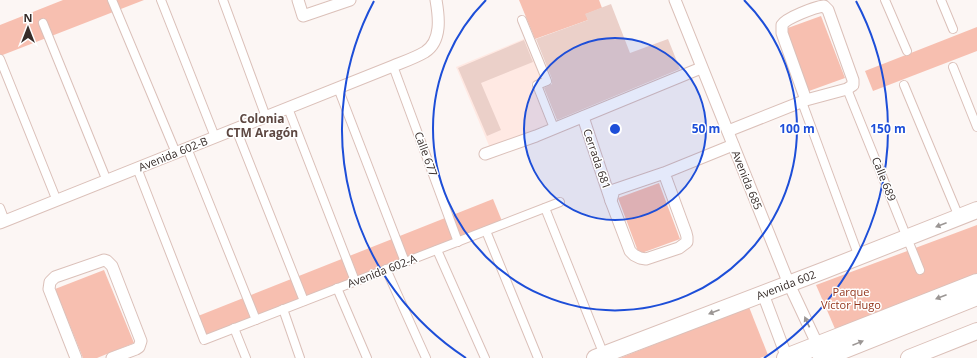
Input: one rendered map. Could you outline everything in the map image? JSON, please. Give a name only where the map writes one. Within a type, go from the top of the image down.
[{"type":"main road","name":"Avenida 602","points":[[599,356],[859,257],[977,210]]},
{"type":"main road","points":[[822,355],[977,283]]},
{"type":"main road","points":[[786,358],[822,355],[977,296]]},
{"type":"main road","points":[[909,358],[929,354],[977,331]]},
{"type":"street","points":[[112,0],[176,153]]},
{"type":"street","points":[[161,0],[215,137]]},
{"type":"street","points":[[223,0],[266,117]]},
{"type":"street","points":[[298,0],[303,16],[350,0]]},
{"type":"street","name":"Avenida 602-B","points":[[2,222],[425,52],[437,35],[438,17],[436,0]]},
{"type":"street","name":"Avenida 685","points":[[675,0],[701,68],[734,145],[789,284],[822,355]]},
{"type":"street","points":[[885,0],[907,51]]},
{"type":"street","points":[[941,0],[953,29]]},
{"type":"street","points":[[728,131],[804,101],[850,87],[854,80],[828,10],[824,6],[818,7],[784,22],[781,29],[804,101],[859,257]]},
{"type":"street","points":[[522,20],[547,81],[537,86],[554,128]]},
{"type":"street","points":[[43,23],[106,181]]},
{"type":"street","points":[[0,59],[57,200]]},
{"type":"street","name":"Calle 677","points":[[393,66],[458,242]]},
{"type":"street","points":[[953,67],[977,127]]},
{"type":"street","points":[[484,154],[536,136],[701,68]]},
{"type":"street","points":[[904,86],[959,217]]},
{"type":"street","name":"Calle 689","points":[[850,87],[920,270]]},
{"type":"street","points":[[338,88],[405,262]]},
{"type":"street","points":[[288,108],[355,281]]},
{"type":"street","name":"Cerrada 681","points":[[583,117],[630,251],[640,258],[646,259],[683,246],[688,237],[664,173]]},
{"type":"street","points":[[236,129],[304,301]]},
{"type":"street","points":[[611,200],[612,193],[616,188],[664,173],[734,145]]},
{"type":"street","points":[[187,148],[256,320]]},
{"type":"street","name":"Avenida 602-A","points":[[137,168],[204,340],[560,202]]},
{"type":"street","points":[[0,208],[2,222]]},
{"type":"street","points":[[545,208],[599,356]]},
{"type":"street","points":[[486,231],[538,358]]},
{"type":"street","points":[[437,250],[485,358]]},
{"type":"street","points":[[76,358],[49,289],[50,282],[55,277],[104,260],[112,266],[142,341],[136,349],[112,358]]},
{"type":"street","points":[[386,269],[426,358]]},
{"type":"street","points":[[337,288],[367,358]]},
{"type":"street","points":[[763,294],[786,358]]},
{"type":"street","points":[[283,309],[300,358]]},
{"type":"street","points":[[234,328],[246,358]]},
{"type":"shaded area","points":[[526,38],[543,79],[531,84],[548,124],[490,148],[456,67]]},
{"type":"green space","points":[[63,0],[144,0],[0,56],[0,25]]},
{"type":"green space","points":[[519,0],[599,0],[602,8],[586,14],[588,20],[535,39]]},
{"type":"green space","points":[[821,16],[845,78],[809,91],[785,29]]},
{"type":"green space","points":[[977,27],[977,51],[873,91],[865,71]]},
{"type":"green space","points":[[659,183],[680,239],[639,254],[618,198]]},
{"type":"green space","points":[[493,199],[502,221],[207,338],[198,316]]},
{"type":"green space","name":"Parque Víctor Hugo","points":[[977,225],[977,277],[836,331],[816,285]]},
{"type":"green space","points":[[104,270],[134,343],[97,358],[83,358],[55,289]]},
{"type":"green space","points":[[749,307],[768,355],[760,358],[620,358]]},
{"type":"building","points":[[611,4],[630,53],[668,39],[680,69],[557,120],[544,88],[552,84],[552,79],[536,39],[588,20],[585,14]]},
{"type":"building","points":[[524,40],[533,62],[481,83],[501,130],[487,136],[458,68]]},
{"type":"district","name":"Colonia CTM Aragón","points":[[262,126]]}]
